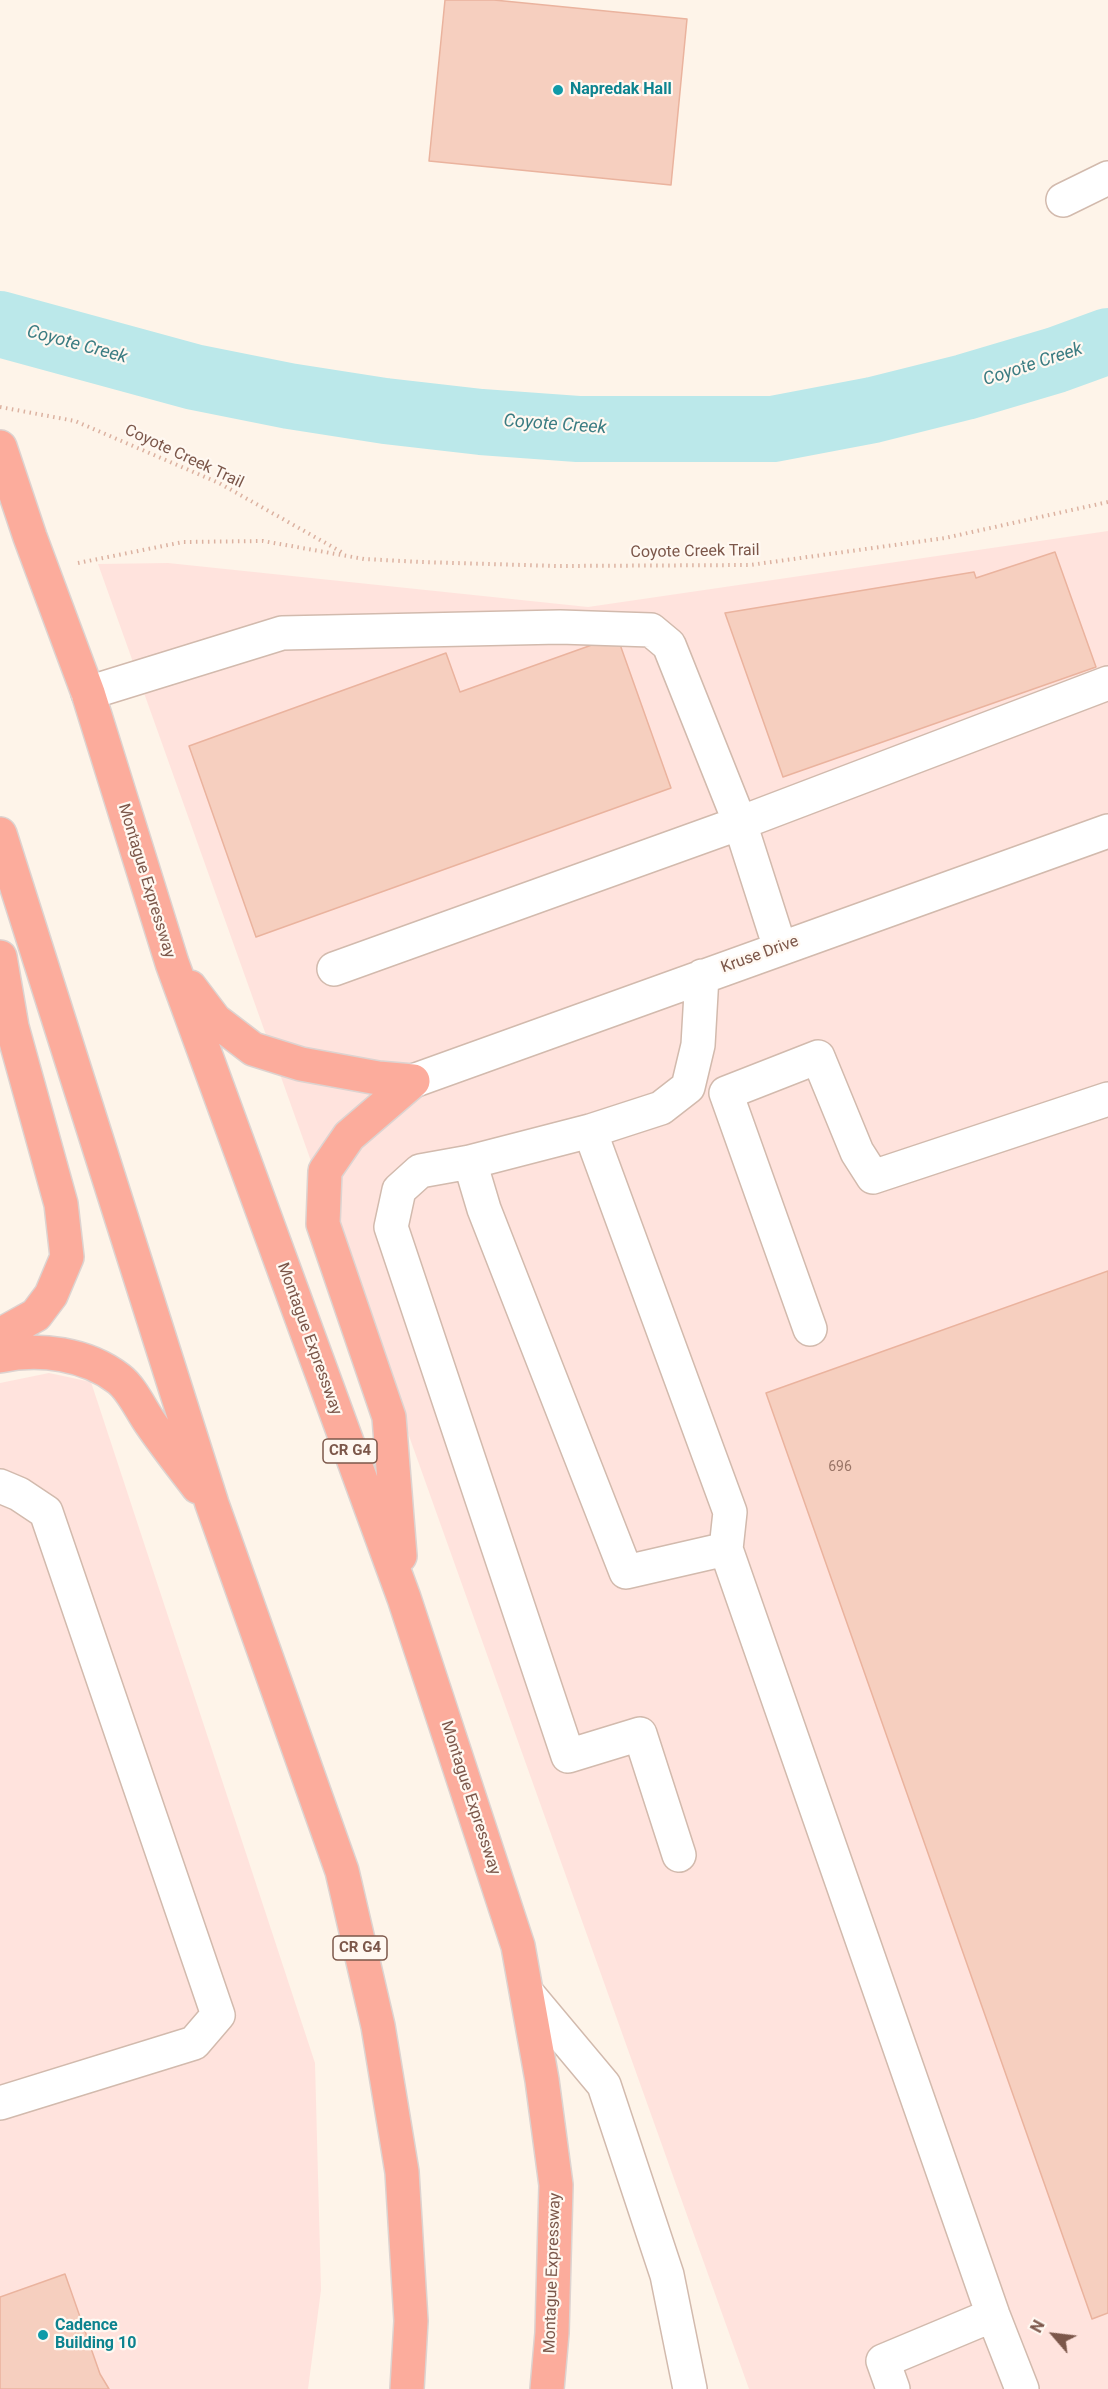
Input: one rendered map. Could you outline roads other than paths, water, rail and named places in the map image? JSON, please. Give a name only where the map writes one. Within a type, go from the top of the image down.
[{"type":"highway","name":"Montague Expressway","points":[[0,447],[30,537],[88,693],[172,963],[404,1598],[518,1946],[542,2080],[556,2185],[552,2333],[547,2389]]},
{"type":"highway","name":"CR G4","points":[[0,834],[212,1504],[342,1870],[378,2026],[402,2172],[411,2321],[407,2389]]},
{"type":"highway","points":[[0,957],[12,1027],[61,1204],[67,1257],[51,1295],[36,1315],[0,1335]]},
{"type":"highway","points":[[172,963],[215,1020],[253,1049],[301,1064],[378,1078],[413,1081]]},
{"type":"highway","points":[[404,1598],[389,1417],[323,1224],[326,1172],[349,1136],[413,1081]]},
{"type":"highway","points":[[0,1356],[15,1352],[53,1354],[89,1360],[121,1380],[158,1435],[212,1504]]},
{"type":"street","points":[[1063,200],[1108,178]]},
{"type":"street","points":[[88,693],[282,633],[560,627],[651,630],[669,645],[740,823],[780,948]]},
{"type":"street","points":[[334,969],[740,823],[1108,683]]},
{"type":"street","name":"Kruse Drive","points":[[413,1081],[1108,831]]},
{"type":"street","points":[[679,1855],[640,1734],[568,1756],[391,1227],[399,1190],[420,1171],[470,1162],[590,1131],[660,1108],[688,1087],[698,1045],[702,976]]},
{"type":"street","points":[[810,1329],[726,1093],[818,1057],[857,1152],[873,1177],[1108,1099]]},
{"type":"street","points":[[590,1131],[730,1512],[726,1549],[993,2315],[1022,2389]]},
{"type":"street","points":[[470,1162],[484,1209],[626,1572],[726,1549]]},
{"type":"street","points":[[0,1486],[20,1494],[46,1512],[218,2015],[194,2043],[0,2103]]},
{"type":"street","points":[[527,1993],[604,2085],[667,2275],[690,2389]]},
{"type":"street","points":[[893,2389],[883,2361],[993,2315]]},
{"type":"waterway","name":"Coyote Creek","points":[[0,324],[194,377],[289,396],[385,411],[481,422],[578,429],[773,429],[873,410],[965,387],[1056,360],[1108,341]]},
{"type":"place","name":"Napredak Hall","points":[[558,90]]},
{"type":"place","name":"Cadence Building 10","points":[[43,2335]]}]
